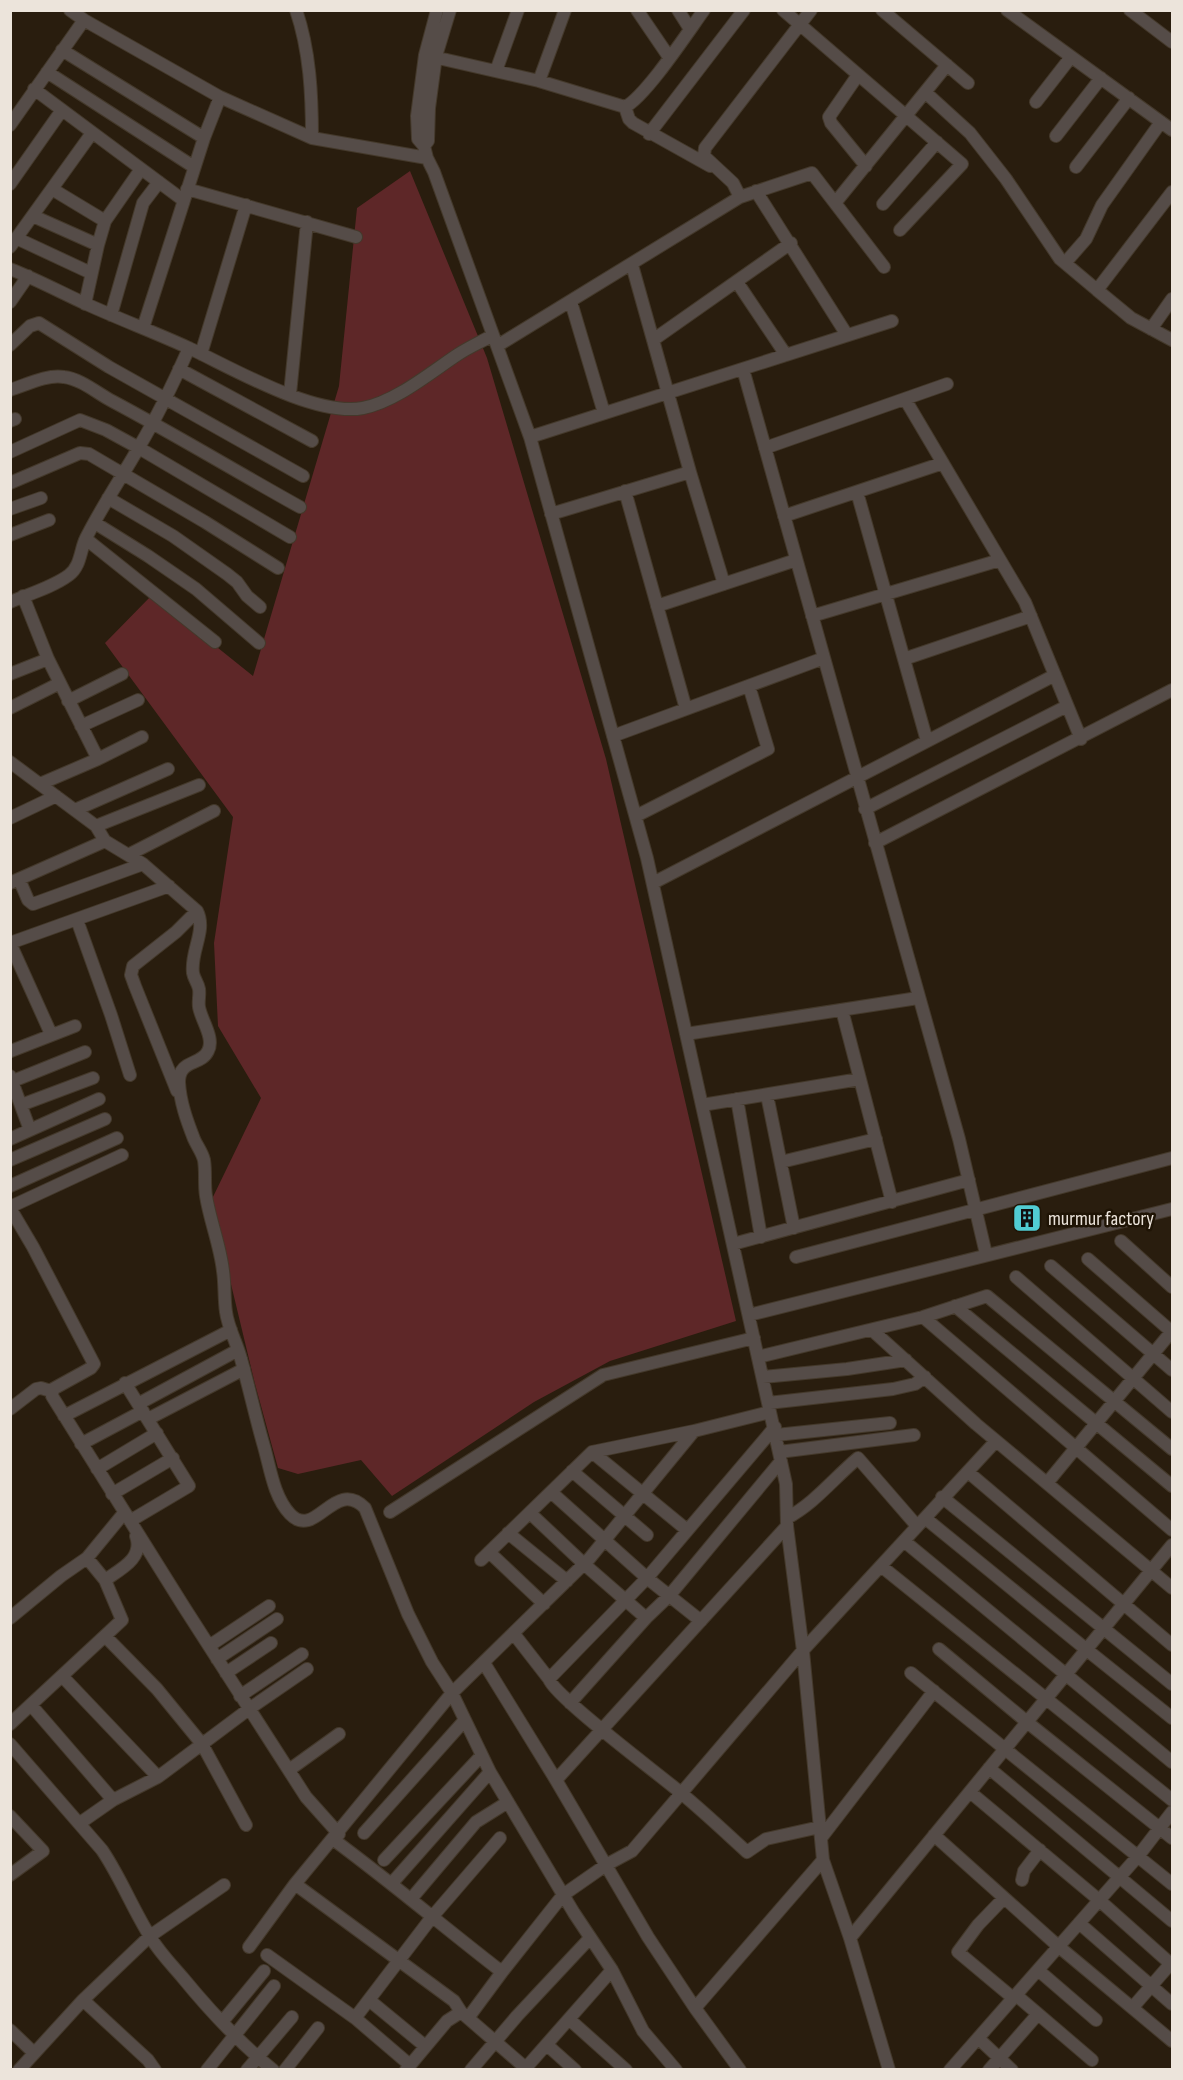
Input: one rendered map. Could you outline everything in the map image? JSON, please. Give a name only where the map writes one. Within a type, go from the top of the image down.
[{"type":"street","points":[[70,10],[220,97],[312,138],[425,152]]},
{"type":"street","points":[[296,10],[308,57],[312,138]]},
{"type":"street","points":[[437,10],[430,55],[428,141],[425,152],[530,437],[653,883],[786,1484],[787,1522],[803,1651],[823,1860],[850,1938],[889,2070]]},
{"type":"street","points":[[430,55],[450,10]]},
{"type":"street","points":[[495,71],[518,10]]},
{"type":"street","points":[[539,81],[565,10]]},
{"type":"street","points":[[637,10],[669,57]]},
{"type":"street","points":[[678,10],[690,29]]},
{"type":"street","points":[[430,55],[539,81],[625,106],[632,103],[704,10]]},
{"type":"street","points":[[649,134],[744,10]]},
{"type":"street","points":[[783,10],[962,164],[900,230]]},
{"type":"street","points":[[740,197],[733,183],[704,156],[705,148],[811,10]]},
{"type":"street","points":[[1007,10],[1173,130]]},
{"type":"street","points":[[1130,10],[1173,42]]},
{"type":"street","points":[[890,13],[968,83]]},
{"type":"street","points":[[10,125],[84,20]]},
{"type":"street","points":[[62,50],[204,138]]},
{"type":"street","points":[[1036,102],[1071,57]]},
{"type":"street","points":[[835,203],[947,65]]},
{"type":"street","points":[[47,72],[194,168]]},
{"type":"street","points":[[858,75],[829,117],[831,123],[866,166]]},
{"type":"street","points":[[1056,135],[1101,78]]},
{"type":"street","points":[[34,89],[159,182],[185,195],[246,205],[356,237]]},
{"type":"street","points":[[925,92],[970,133],[1006,178],[1060,259],[1120,311],[1173,340]]},
{"type":"street","points":[[143,328],[204,138],[220,97]]},
{"type":"street","points":[[1076,167],[1129,98]]},
{"type":"street","points":[[625,106],[628,118],[649,134],[719,171]]},
{"type":"street","points":[[10,184],[62,110]]},
{"type":"street","points":[[1065,262],[1086,239],[1102,205],[1161,122]]},
{"type":"street","points":[[91,273],[13,243],[92,133]]},
{"type":"street","points":[[883,204],[937,142]]},
{"type":"street","points":[[85,304],[105,220],[141,169]]},
{"type":"street","points":[[10,268],[85,304],[290,394],[316,403],[347,409],[369,406],[392,396],[461,352],[495,341],[571,302],[740,197],[812,173],[884,267]]},
{"type":"street","points":[[111,315],[143,203],[159,182]]},
{"type":"street","points":[[52,189],[105,220]]},
{"type":"street","points":[[756,191],[791,243],[847,335]]},
{"type":"street","points":[[1097,290],[1173,192]]},
{"type":"street","points":[[201,354],[246,205]]},
{"type":"street","points":[[33,216],[98,245]]},
{"type":"street","points":[[290,394],[307,222]]},
{"type":"street","points":[[653,340],[791,243]]},
{"type":"street","points":[[632,265],[724,584]]},
{"type":"street","points":[[10,302],[28,276]]},
{"type":"street","points":[[737,282],[786,355]]},
{"type":"street","points":[[1151,329],[1173,299]]},
{"type":"street","points":[[571,302],[604,413]]},
{"type":"street","points":[[530,437],[892,321]]},
{"type":"street","points":[[10,345],[30,326],[39,323],[108,368],[303,476]]},
{"type":"street","points":[[10,602],[70,574],[78,563],[86,539],[122,473],[139,448],[189,348]]},
{"type":"street","points":[[179,369],[312,441]]},
{"type":"street","points":[[743,369],[969,1180],[986,1254]]},
{"type":"street","points":[[10,390],[45,379],[64,376],[78,381],[300,507]]},
{"type":"street","points":[[765,447],[948,384]]},
{"type":"street","points":[[905,399],[1025,602],[1081,739]]},
{"type":"street","points":[[10,452],[80,420],[106,430],[139,448],[290,537]]},
{"type":"street","points":[[10,483],[80,453],[89,454],[278,568]]},
{"type":"street","points":[[784,516],[943,463]]},
{"type":"street","points":[[551,514],[690,472]]},
{"type":"street","points":[[625,491],[686,709]]},
{"type":"street","points":[[857,492],[927,741]]},
{"type":"street","points":[[10,509],[41,498]]},
{"type":"street","points":[[108,498],[172,536],[227,574],[260,607]]},
{"type":"street","points":[[10,535],[49,520]]},
{"type":"street","points":[[95,523],[196,589],[259,643]]},
{"type":"street","points":[[86,539],[215,642]]},
{"type":"street","points":[[657,606],[796,560]]},
{"type":"street","points":[[812,616],[1000,560]]},
{"type":"street","points":[[23,596],[48,659],[98,759]]},
{"type":"street","points":[[904,659],[1031,616]]},
{"type":"street","points":[[613,736],[824,658]]},
{"type":"street","points":[[10,674],[48,659]]},
{"type":"street","points":[[68,701],[122,674]]},
{"type":"street","points":[[653,883],[1055,675]]},
{"type":"street","points":[[10,708],[60,683]]},
{"type":"street","points":[[636,816],[768,748],[749,686]]},
{"type":"street","points":[[875,843],[1173,690]]},
{"type":"street","points":[[81,726],[138,700]]},
{"type":"street","points":[[865,809],[1067,706]]},
{"type":"street","points":[[40,784],[142,737]]},
{"type":"street","points":[[10,762],[96,826],[105,841],[143,864],[197,911],[202,920],[193,975],[199,987],[199,1006],[209,1036],[209,1047],[208,1052],[201,1059],[190,1063],[181,1074],[179,1081],[182,1104]]},
{"type":"street","points":[[75,810],[168,769]]},
{"type":"street","points":[[96,826],[199,785]]},
{"type":"street","points":[[10,818],[56,796]]},
{"type":"street","points":[[128,855],[214,811]]},
{"type":"street","points":[[105,841],[15,881],[33,904],[143,864]]},
{"type":"street","points":[[51,1034],[10,943],[169,886]]},
{"type":"street","points":[[197,911],[176,932],[133,966],[131,975],[182,1104],[188,1125],[203,1156],[207,1202],[223,1269],[225,1311],[238,1350],[257,1427],[282,1505],[292,1517],[304,1521],[313,1519],[338,1500],[346,1498],[357,1501],[364,1508],[408,1614],[432,1662],[452,1694],[490,1772],[563,1895],[612,1970],[643,2031],[676,2070]]},
{"type":"street","points":[[77,920],[130,1075]]},
{"type":"street","points":[[687,1034],[918,998]]},
{"type":"street","points":[[842,1010],[892,1202]]},
{"type":"street","points":[[11,1051],[75,1026]]},
{"type":"street","points":[[30,1130],[12,1079],[85,1052]]},
{"type":"street","points":[[21,1105],[93,1077]]},
{"type":"street","points":[[702,1105],[860,1079]]},
{"type":"street","points":[[767,1095],[794,1228]]},
{"type":"street","points":[[10,1139],[99,1099]]},
{"type":"street","points":[[737,1100],[761,1237]]},
{"type":"street","points":[[10,1160],[105,1119]]},
{"type":"street","points":[[10,1186],[117,1138]]},
{"type":"street","points":[[781,1162],[876,1139]]},
{"type":"street","points":[[51,1391],[94,1364],[10,1208],[122,1155]]},
{"type":"street","points":[[796,1257],[1173,1158]]},
{"type":"street","points":[[733,1244],[969,1180]]},
{"type":"street","points":[[749,1315],[1173,1209]]},
{"type":"street","points":[[1121,1241],[1173,1287]]},
{"type":"street","points":[[1047,1483],[1172,1332],[1088,1258]]},
{"type":"street","points":[[1051,1266],[1173,1370]]},
{"type":"street","points":[[1016,1277],[1173,1412]]},
{"type":"street","points":[[758,1357],[923,1317],[987,1296],[1173,1449]]},
{"type":"street","points":[[955,1306],[1096,1425],[1173,1486]]},
{"type":"street","points":[[923,1317],[1173,1530]]},
{"type":"street","points":[[64,1416],[231,1330]]},
{"type":"street","points":[[872,1330],[996,1441],[1173,1588]]},
{"type":"street","points":[[390,1512],[603,1375],[754,1338]]},
{"type":"street","points":[[143,1412],[238,1350]]},
{"type":"street","points":[[763,1377],[847,1369],[906,1360]]},
{"type":"street","points":[[81,1444],[143,1412],[243,1370]]},
{"type":"street","points":[[544,1604],[485,1556],[592,1452],[694,1431],[769,1408],[893,1389],[915,1384],[925,1377]]},
{"type":"street","points":[[10,1618],[87,1558],[127,1517],[189,1486],[125,1383]]},
{"type":"street","points":[[10,1410],[36,1389],[51,1391]]},
{"type":"street","points":[[51,1391],[51,1396],[240,1696],[306,1797],[336,1837],[502,1972]]},
{"type":"street","points":[[549,1679],[626,1602],[776,1431],[890,1423]]},
{"type":"street","points":[[249,1947],[296,1884],[452,1694],[584,1564],[694,1431]]},
{"type":"street","points":[[97,1469],[158,1433]]},
{"type":"street","points":[[570,1703],[646,1618],[669,1596],[780,1456],[914,1435]]},
{"type":"street","points":[[267,1955],[355,2018],[408,2067],[447,2021],[465,2015],[563,1895],[606,1865],[632,1851],[803,1651],[996,1441]]},
{"type":"street","points":[[592,1452],[687,1530]]},
{"type":"street","points":[[112,1494],[173,1458]]},
{"type":"street","points":[[556,1780],[701,1622],[787,1522],[827,1490],[858,1458],[921,1522],[1173,1718]]},
{"type":"street","points":[[572,1471],[647,1534]]},
{"type":"street","points":[[968,1472],[1173,1644]]},
{"type":"street","points":[[551,1492],[647,1578],[701,1622]]},
{"type":"street","points":[[943,1497],[1173,1684]]},
{"type":"street","points":[[530,1513],[646,1618]]},
{"type":"street","points":[[105,1580],[126,1566],[136,1555],[138,1545],[127,1517]]},
{"type":"street","points":[[508,1533],[567,1581]]},
{"type":"street","points":[[904,1541],[1173,1762]]},
{"type":"street","points":[[850,1938],[1173,1545]]},
{"type":"street","points":[[10,1724],[122,1620],[105,1580],[87,1558]]},
{"type":"street","points":[[881,1566],[1173,1800]]},
{"type":"street","points":[[209,1646],[269,1606]]},
{"type":"street","points":[[218,1659],[277,1619]]},
{"type":"street","points":[[514,1634],[549,1679],[551,1685],[570,1703],[681,1793],[747,1852],[766,1839],[820,1832],[934,1691]]},
{"type":"street","points":[[105,1636],[157,1689],[202,1744],[246,1825]]},
{"type":"street","points":[[226,1673],[271,1644]]},
{"type":"street","points":[[939,1648],[1027,1722],[1173,1838]]},
{"type":"street","points":[[240,1696],[302,1654]]},
{"type":"street","points":[[484,1664],[556,1780],[648,1937],[740,2070]]},
{"type":"street","points":[[80,1823],[113,1800],[158,1777],[307,1669]]},
{"type":"street","points":[[911,1673],[1173,1884]]},
{"type":"street","points":[[62,1676],[158,1777]]},
{"type":"street","points":[[31,1705],[113,1800]]},
{"type":"street","points":[[364,1833],[464,1721]]},
{"type":"street","points":[[289,1770],[339,1734]]},
{"type":"street","points":[[10,1743],[80,1823],[114,1868],[159,1950],[234,2035],[273,2070]]},
{"type":"street","points":[[384,1860],[482,1756]]},
{"type":"street","points":[[989,1768],[1173,1922]]},
{"type":"street","points":[[392,1882],[490,1772]]},
{"type":"street","points":[[970,1792],[1172,1964],[1133,2007]]},
{"type":"street","points":[[411,1899],[476,1822],[508,1802]]},
{"type":"street","points":[[950,2070],[1139,1855],[1173,1812]]},
{"type":"street","points":[[10,1875],[43,1851],[12,1822]]},
{"type":"street","points":[[934,1835],[1058,1946],[1173,2041]]},
{"type":"street","points":[[355,2018],[432,1917],[500,1838]]},
{"type":"street","points":[[1022,1880],[1024,1870],[1040,1850]]},
{"type":"street","points":[[695,2008],[823,1860]]},
{"type":"street","points":[[296,1884],[349,1921],[454,2001],[465,2015],[526,2069],[612,1970]]},
{"type":"street","points":[[19,2070],[83,2000],[150,1936],[224,1885]]},
{"type":"street","points":[[1004,1898],[978,1925],[958,1952],[1012,1998],[1016,1995]]},
{"type":"street","points":[[1079,1923],[1173,2004]]},
{"type":"street","points":[[471,2070],[517,2016],[590,1938]]},
{"type":"street","points":[[1038,1970],[1096,2020]]},
{"type":"street","points":[[222,2022],[264,1971]]},
{"type":"street","points":[[207,2070],[274,1986]]},
{"type":"street","points":[[1016,1995],[1092,2060]]},
{"type":"street","points":[[83,2000],[148,2060],[155,2070]]},
{"type":"street","points":[[369,2000],[425,2046]]},
{"type":"street","points":[[989,2070],[1038,2014]]},
{"type":"street","points":[[247,2070],[292,2017]]},
{"type":"street","points":[[570,2020],[626,2070]]},
{"type":"street","points":[[285,2070],[318,2028]]},
{"type":"street","points":[[10,2030],[34,2053]]},
{"type":"street","points":[[978,2038],[1012,2070]]},
{"type":"street","points":[[547,2045],[572,2069]]},
{"type":"shaded area","points":[[410,171],[487,358],[606,759],[736,1321],[610,1361],[534,1402],[392,1496],[361,1460],[298,1474],[278,1468],[255,1384],[211,1201],[261,1098],[218,1026],[214,943],[233,817],[105,643],[152,595],[253,676],[339,386],[357,208]]},
{"type":"place","name":"murmur factory","points":[[1027,1218]]}]
